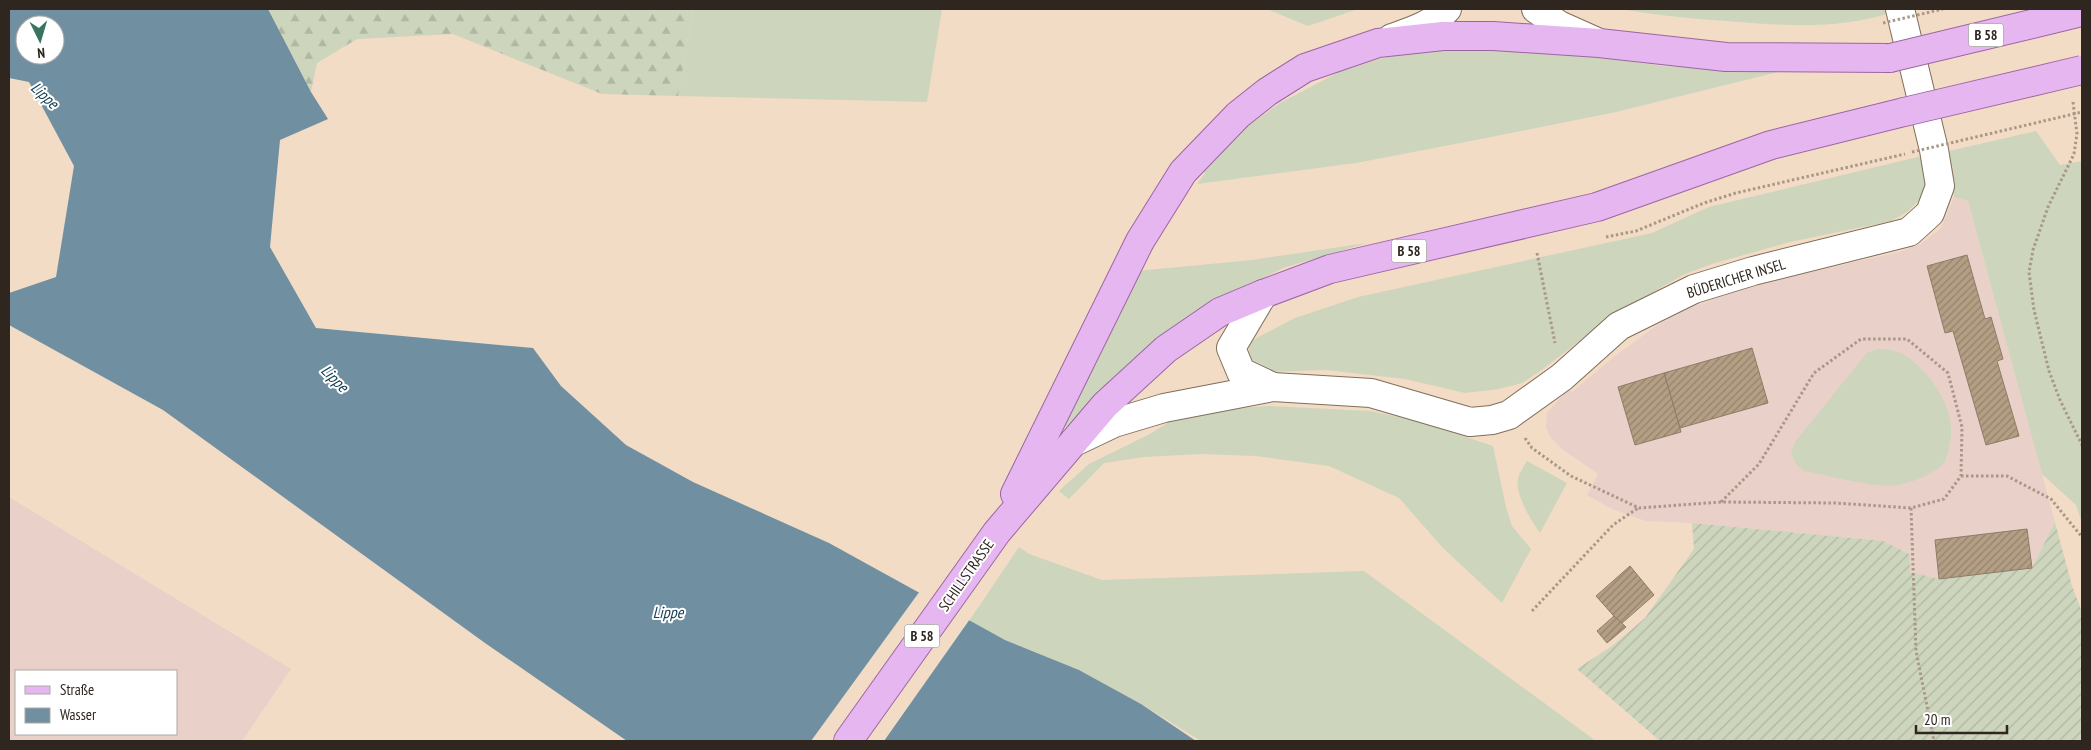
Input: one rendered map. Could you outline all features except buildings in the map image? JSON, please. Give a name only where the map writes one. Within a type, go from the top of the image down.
[{"type":"main road","name":"B 58","points":[[997,532],[1140,241],[1183,172],[1238,115],[1266,92],[1305,68],[1378,43],[1443,36],[1599,43],[1726,57],[1890,58],[2082,12]]},
{"type":"main road","name":"B 58","points":[[997,532],[1105,405],[1166,349],[1220,312],[1330,269],[1597,207],[1771,145],[2082,70]]},
{"type":"main road","name":"SCHILLSTRASSE","points":[[848,741],[997,532]]},
{"type":"lane","points":[[1378,43],[1419,29],[1447,9]]},
{"type":"lane","points":[[1536,9],[1559,25],[1599,43]]},
{"type":"lane","name":"BÜDERICHER INSEL","points":[[1274,387],[1371,394],[1470,422],[1492,420],[1509,415],[1562,377],[1619,326],[1694,289],[1752,271],[1909,232],[1930,213],[1940,186],[1934,150],[1891,16]]},
{"type":"lane","points":[[1263,294],[1231,348],[1241,372],[1274,387]]},
{"type":"lane","points":[[1074,442],[1114,422],[1164,408],[1274,387]]},
{"type":"path","points":[[1874,25],[1891,16],[1943,9]]},
{"type":"path","points":[[2072,99],[2077,134],[2074,154],[2048,207],[2033,250],[2029,272],[2034,310],[2049,371],[2060,400],[2082,444]]},
{"type":"path","points":[[1912,152],[2082,112]]},
{"type":"path","points":[[1537,253],[1562,377]]},
{"type":"path","points":[[1532,611],[1613,525],[1639,508],[1721,502],[1835,503],[1911,508],[1944,499],[1961,476],[1962,427],[1948,373],[1907,340],[1862,339],[1814,374],[1759,464],[1721,502]]},
{"type":"path","points":[[1509,415],[1532,448],[1571,476],[1639,508]]},
{"type":"path","points":[[1961,476],[2007,476],[2051,499],[2082,537]]},
{"type":"path","points":[[1911,508],[1916,651],[1934,741]]},
{"type":"shaded area","points":[[1954,197],[1968,201],[2055,522],[2032,568],[1939,579],[1910,572],[1883,541],[1692,523],[1646,521],[1612,509],[1587,495],[1598,474],[1562,449],[1551,438],[1546,428],[1547,413],[1568,389],[1572,392],[1615,356],[1656,326],[1689,308],[1727,294],[1789,277],[1899,252],[1921,244],[1941,228]]},
{"type":"shaded area","points":[[9,497],[291,669],[242,741],[9,741]]},
{"type":"green space","points":[[268,9],[693,9],[678,96],[602,94],[453,34],[357,39],[317,63],[311,92]]},
{"type":"green space","points":[[693,9],[942,9],[927,102],[678,96]]},
{"type":"green space","points":[[1267,9],[1358,9],[1308,26]]},
{"type":"green space","points":[[1621,9],[1888,9],[1890,13],[1852,22],[1795,25],[1650,14]]},
{"type":"green space","points":[[1424,49],[1541,50],[1664,66],[1722,70],[1802,66],[1616,112],[1486,138],[1356,163],[1197,184],[1205,173],[1200,170],[1246,127],[1280,103],[1339,72],[1383,58]]},
{"type":"green space","points":[[2036,131],[2060,165],[2082,161],[2082,523],[2076,505],[2042,474],[1968,201],[1954,197],[1949,151]]},
{"type":"green space","points":[[1922,156],[1926,185],[1918,201],[1907,212],[1891,221],[1790,242],[1712,264],[1685,274],[1604,322],[1522,383],[1499,389],[1465,393],[1405,379],[1327,370],[1266,372],[1256,366],[1249,356],[1249,342],[1295,318],[1358,297],[1652,233],[1709,207]]},
{"type":"green space","points":[[1367,243],[1283,268],[1231,294],[1070,428],[1064,426],[1137,271],[1252,260]]},
{"type":"green space","points":[[1877,349],[1892,350],[1906,356],[1926,373],[1934,384],[1947,408],[1950,421],[1951,434],[1945,461],[1936,470],[1924,477],[1904,484],[1889,486],[1804,471],[1796,464],[1791,453],[1795,442],[1867,353]]},
{"type":"green space","points":[[1269,406],[1370,411],[1418,421],[1493,446],[1512,526],[1531,549],[1502,603],[1443,548],[1399,498],[1329,466],[1256,456],[1201,454],[1144,457],[1104,463],[1069,499],[1059,491],[1089,464],[1150,434],[1169,422],[1187,416],[1225,409]]},
{"type":"green space","points":[[1527,461],[1567,483],[1540,533],[1528,515],[1519,492],[1519,477]]},
{"type":"green space","points":[[2055,522],[2072,586],[2082,612],[2082,741],[1660,741],[1577,669],[1612,646],[1645,618],[1694,549],[1692,523],[1883,541],[1909,554],[1910,572],[1939,579],[2032,568]]},
{"type":"green space","points":[[1019,547],[1029,554],[1102,580],[1364,571],[1596,741],[1201,741],[1141,704],[1079,670],[1005,640],[969,621]]},
{"type":"water","name":"Lippe","points":[[9,9],[268,9],[311,92],[328,119],[280,140],[270,247],[316,328],[533,348],[561,386],[626,445],[693,482],[829,543],[1005,640],[1079,670],[1141,704],[1196,741],[627,741],[485,643],[163,410],[9,325],[9,293],[56,277],[74,166],[29,82],[9,78]]},
{"type":"pier","points":[[920,591],[970,619],[884,741],[811,741]]}]
